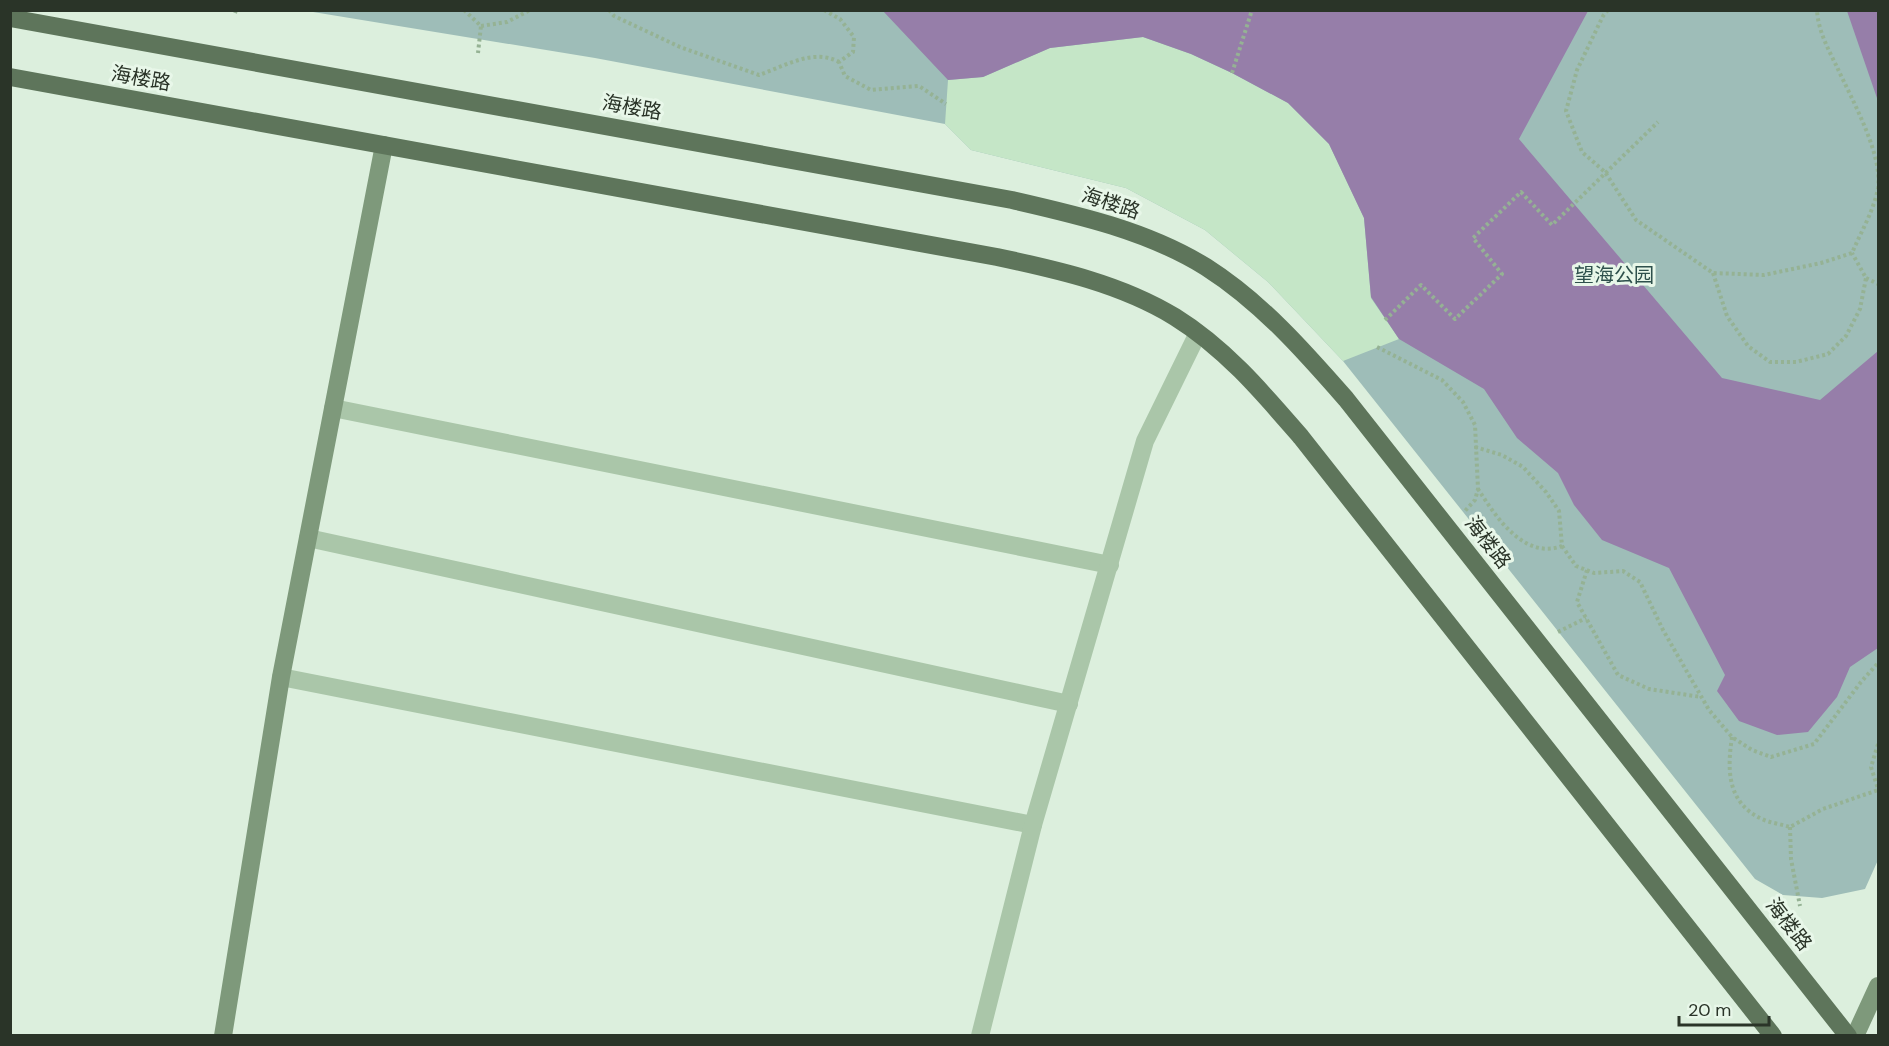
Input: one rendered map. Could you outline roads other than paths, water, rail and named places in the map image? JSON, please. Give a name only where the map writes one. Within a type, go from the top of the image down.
[{"type":"main road","name":"海楼路","points":[[10,18],[1012,200],[1120,228],[1164,246],[1205,267],[1241,292],[1276,322],[1346,399],[1848,1035]]},
{"type":"main road","name":"海楼路","points":[[10,77],[914,240],[1053,269],[1141,299],[1175,317],[1235,364],[1301,437],[1773,1035]]},
{"type":"street","points":[[223,1035],[281,677],[384,145]]},
{"type":"street","points":[[980,1035],[1033,825],[1145,441],[1198,333]]},
{"type":"street","points":[[333,408],[1110,565]]},
{"type":"street","points":[[308,538],[1069,704]]},
{"type":"street","points":[[281,677],[1033,825]]},
{"type":"street","points":[[1855,1035],[1878,986]]},
{"type":"park label","name":"望海公园","points":[[1614,275]]}]
